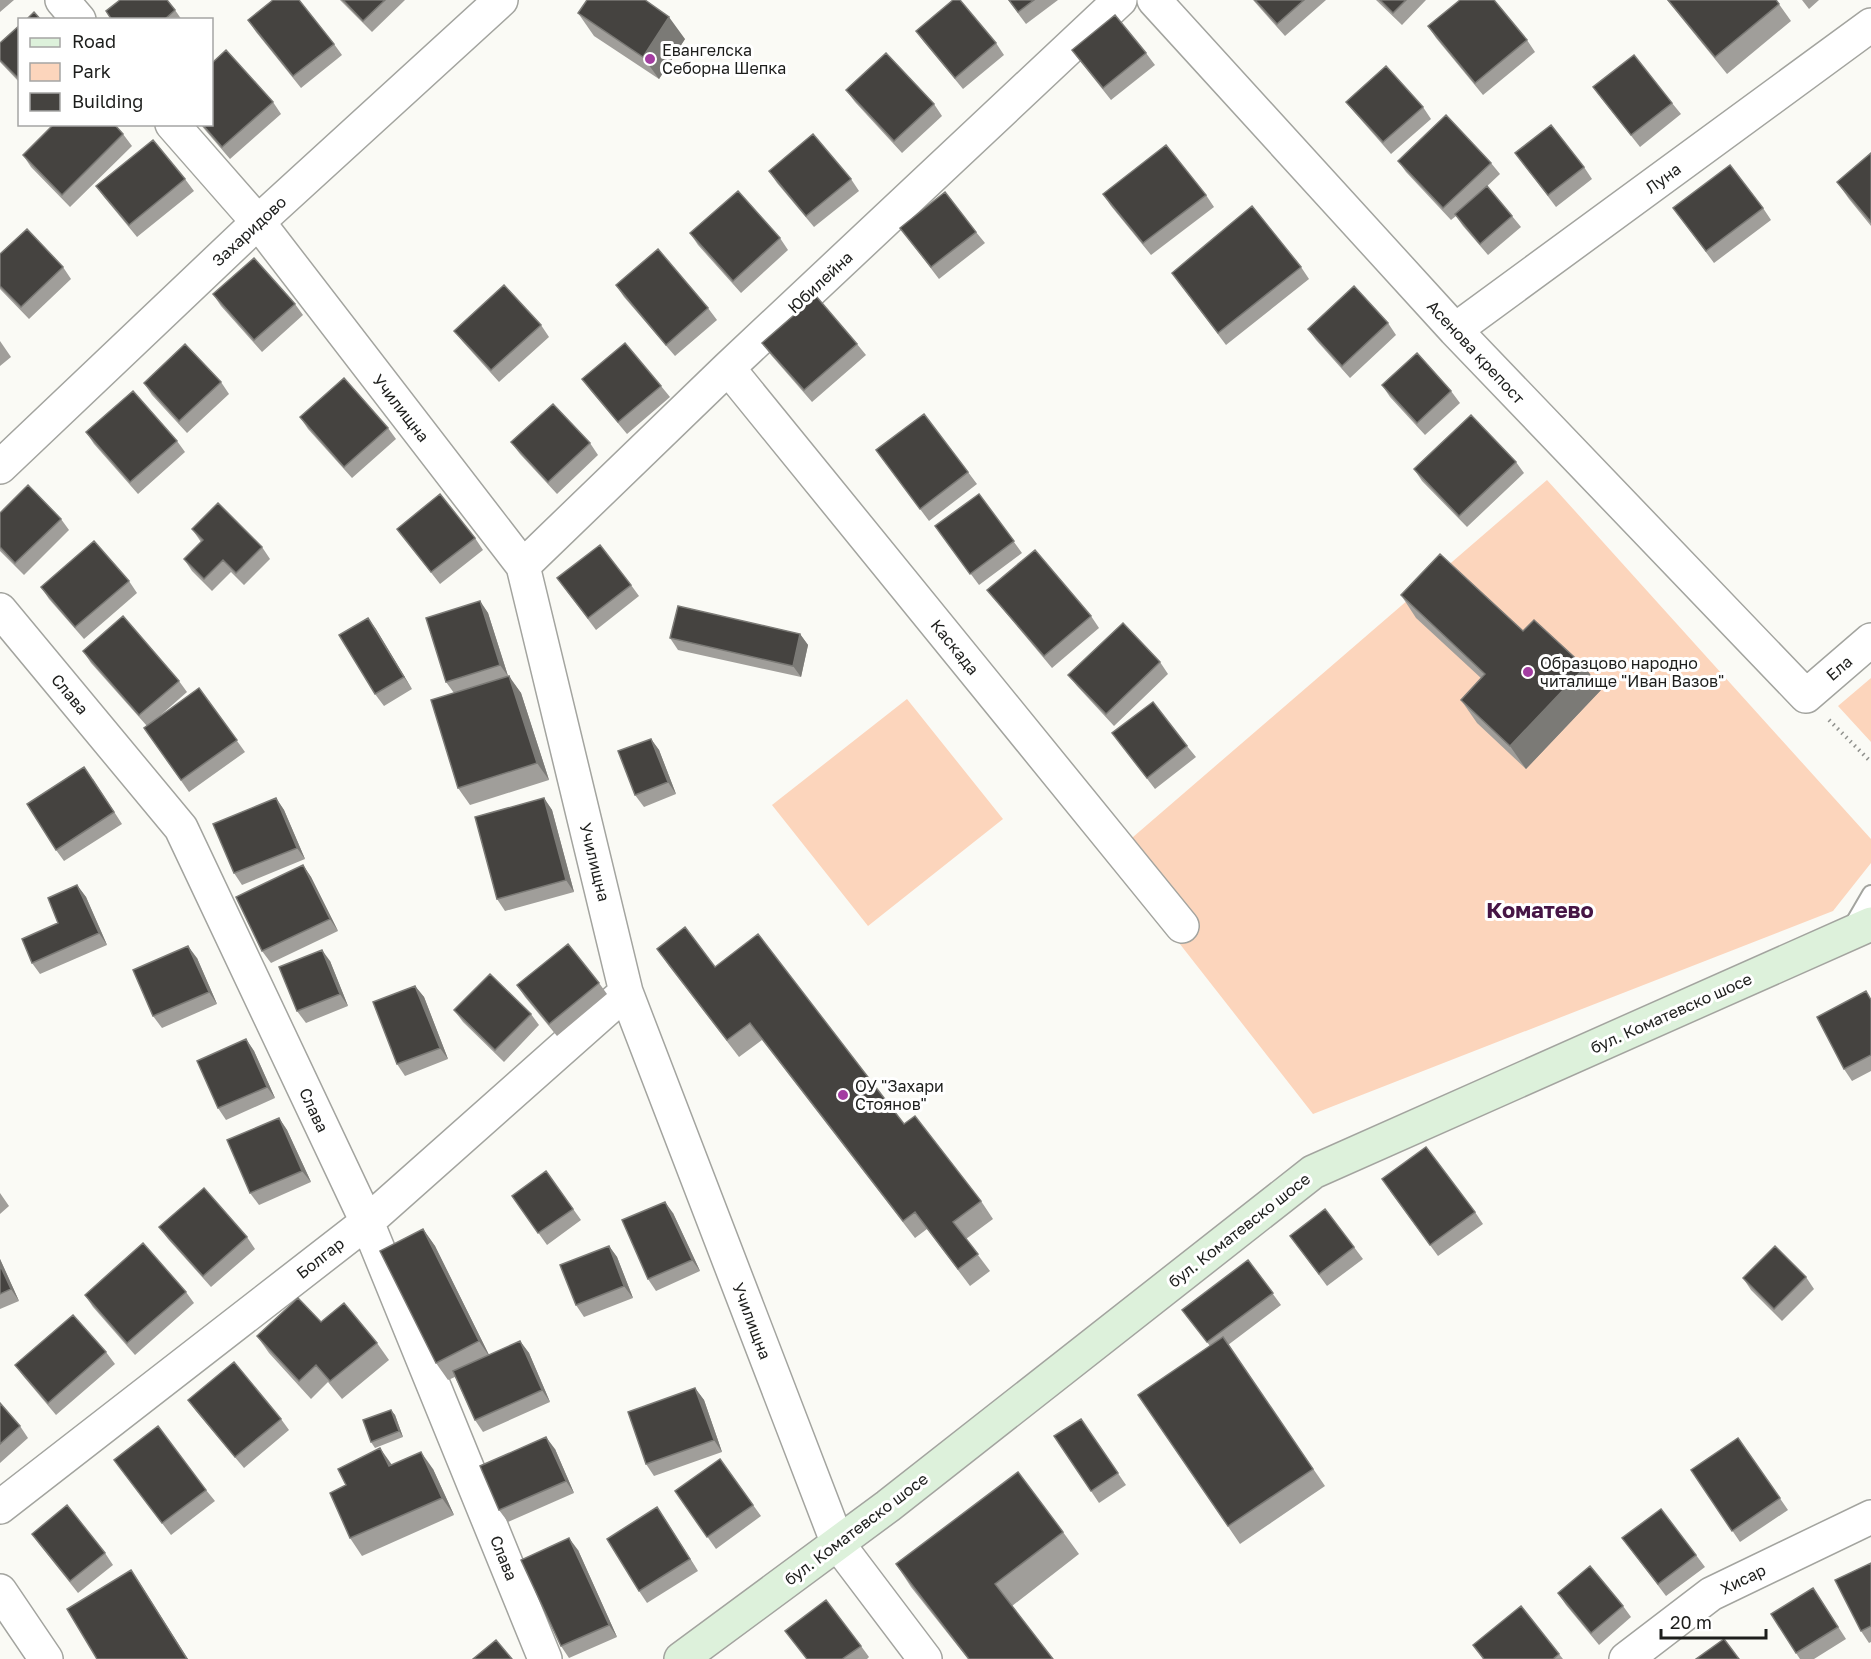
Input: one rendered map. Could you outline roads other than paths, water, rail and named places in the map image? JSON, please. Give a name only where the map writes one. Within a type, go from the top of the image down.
[{"type":"main road","name":"бул. Коматевско шосе","points":[[681,1659],[838,1544],[1313,1172],[1858,930]]},
{"type":"street","points":[[62,0],[78,18]]},
{"type":"street","name":"Захаридово","points":[[0,467],[258,222],[501,0]]},
{"type":"street","name":"Юбилейна","points":[[523,566],[728,368],[1120,0]]},
{"type":"street","name":"Асенова крепост","points":[[1154,0],[1455,330],[1806,696]]},
{"type":"street","name":"Луна","points":[[1455,330],[1871,25]]},
{"type":"street","name":"Училищна","points":[[174,126],[258,222],[523,566],[626,992],[838,1544],[924,1659]]},
{"type":"street","name":"Каскада","points":[[728,368],[1182,926]]},
{"type":"street","name":"Слава","points":[[0,610],[181,828],[367,1222],[545,1659]]},
{"type":"street","name":"Ела","points":[[1806,696],[1871,640]]},
{"type":"street","name":"Болгар","points":[[0,1507],[367,1222],[626,992]]},
{"type":"street","name":"Хисар","points":[[1626,1659],[1711,1594],[1871,1517]]},
{"type":"street","points":[[0,1591],[46,1659]]},
{"type":"lane","points":[[1858,930],[1871,894]]},
{"type":"place","name":"Евангелска Себорна Шепка","points":[[650,59]]},
{"type":"place","name":"Образцово народно читалище \"Иван Вазов\"","points":[[1528,672]]},
{"type":"place","name":"ОУ \"Захари Стоянов\"","points":[[843,1095]]},
{"type":"district","name":"Коматево","points":[[1540,909]]}]
